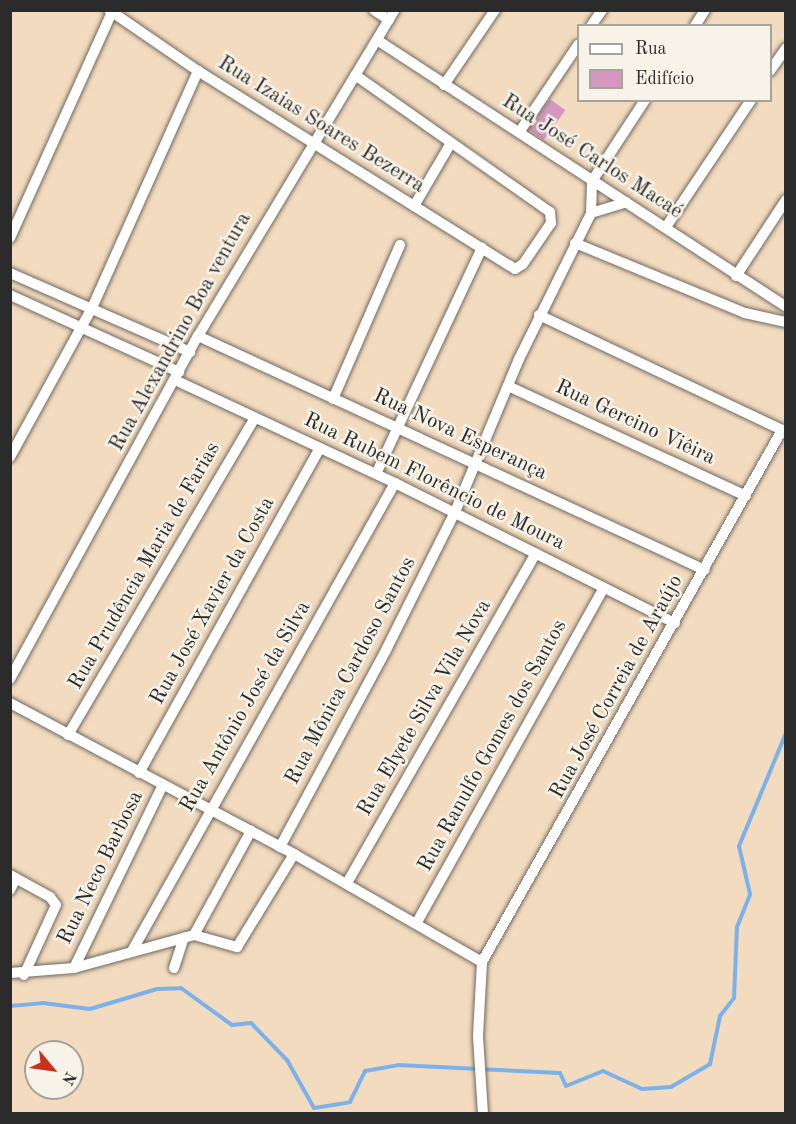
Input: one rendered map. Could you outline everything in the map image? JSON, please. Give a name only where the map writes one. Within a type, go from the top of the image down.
[{"type":"street","points":[[374,10],[392,15]]},
{"type":"street","points":[[444,85],[495,10]]},
{"type":"street","points":[[592,24],[602,10]]},
{"type":"street","points":[[696,24],[705,10]]},
{"type":"street","points":[[10,238],[110,11]]},
{"type":"street","name":"Rua Izaias Soares Bezerra","points":[[110,11],[198,70],[515,269],[529,257],[552,223],[552,215],[451,143]]},
{"type":"street","name":"Rua Alexandrino Boa ventura","points":[[10,678],[198,336],[312,141],[392,15]]},
{"type":"street","name":"Rua José Carlos Macaé","points":[[377,40],[666,227],[786,308]]},
{"type":"street","points":[[520,132],[577,48]]},
{"type":"street","points":[[772,69],[786,48]]},
{"type":"street","points":[[10,456],[14,441],[92,308],[198,70]]},
{"type":"street","points":[[355,75],[451,143],[414,206]]},
{"type":"street","points":[[626,202],[591,213],[592,181],[644,102]]},
{"type":"street","points":[[666,227],[750,102]]},
{"type":"street","points":[[736,276],[786,200]]},
{"type":"street","name":"Rua Mônica Cardoso Santos","points":[[280,847],[387,648],[455,512],[474,462],[539,315],[591,213]]},
{"type":"street","points":[[575,243],[745,313],[786,322]]},
{"type":"street","points":[[333,399],[400,245]]},
{"type":"street","points":[[376,474],[482,248]]},
{"type":"street","points":[[10,273],[190,352]]},
{"type":"street","name":"Rua Rubem Florêncio de Moura","points":[[10,296],[82,328],[255,418],[455,512],[675,622]]},
{"type":"street","points":[[539,315],[784,430]]},
{"type":"street","name":"Rua Nova Esperança","points":[[198,336],[705,570]]},
{"type":"street","name":"Rua Gercino Viêira","points":[[508,386],[746,496]]},
{"type":"street","name":"Rua Prudência Maria de Farias","points":[[68,735],[255,418]]},
{"type":"street","name":"Rua José Correia de Araújo","points":[[482,962],[784,430]]},
{"type":"street","name":"Rua José Xavier da Costa","points":[[139,773],[320,448]]},
{"type":"street","name":"Rua Antônio José da Silva","points":[[132,951],[395,483]]},
{"type":"street","name":"Rua Elyete Silva Vila Nova","points":[[347,883],[536,553]]},
{"type":"street","name":"Rua Ranulfo Gomes dos Santos","points":[[416,924],[604,588]]},
{"type":"street","points":[[10,703],[347,883],[482,962],[478,1036],[483,1113]]},
{"type":"street","name":"Rua Neco Barbosa","points":[[74,968],[163,785]]},
{"type":"street","points":[[174,968],[189,937],[251,831]]},
{"type":"street","points":[[10,973],[24,975],[74,968],[189,937],[229,947],[240,944],[294,854]]},
{"type":"street","points":[[10,890],[13,877],[50,897],[56,905],[24,975]]},
{"type":"building","points":[[550,99],[565,110],[544,140],[528,129]]},
{"type":"waterway","points":[[10,1006],[43,1003],[90,1009],[157,989],[181,988],[232,1025],[251,1023],[287,1060],[314,1108],[350,1102],[365,1071],[398,1065],[560,1073],[566,1086],[603,1071],[642,1089],[671,1087],[710,1064],[720,1016],[734,998],[737,927],[750,894],[739,846],[786,733]]}]
